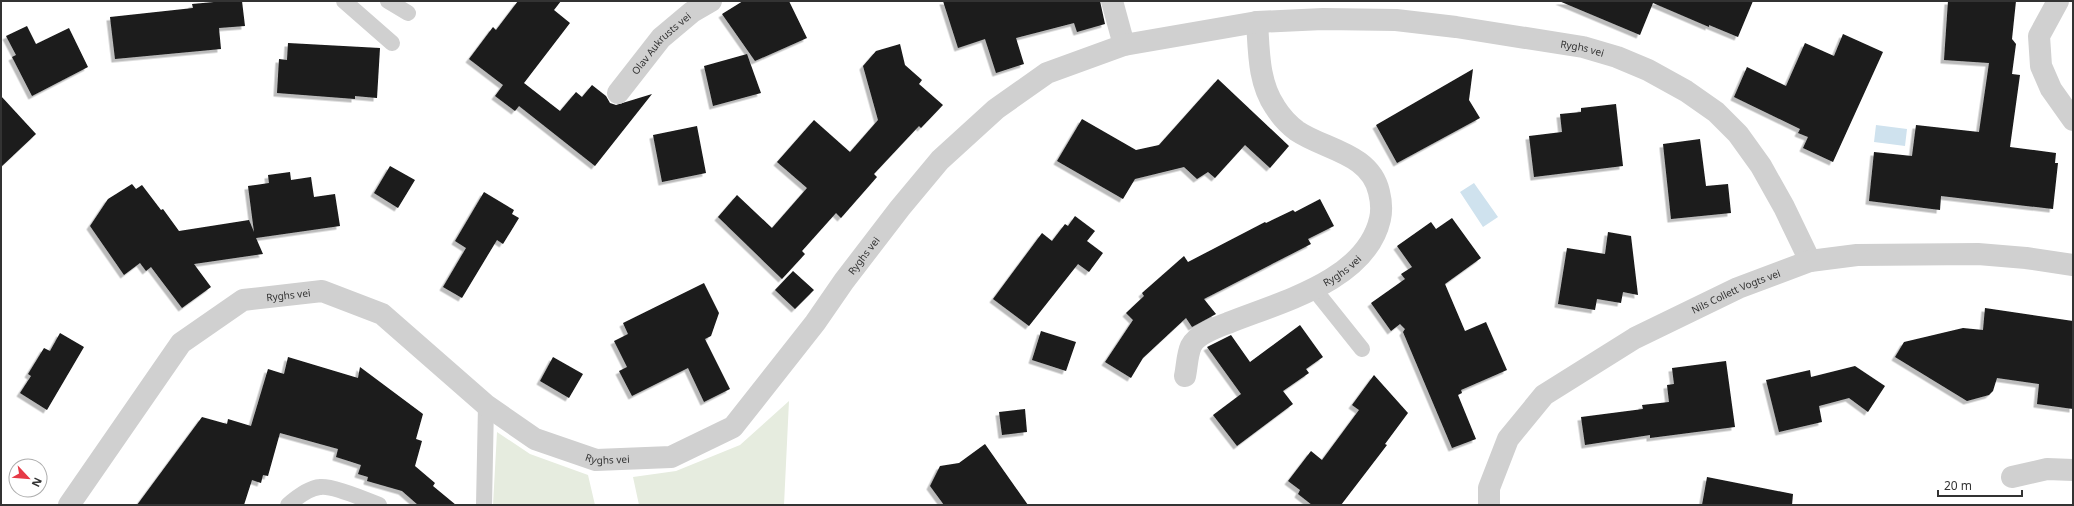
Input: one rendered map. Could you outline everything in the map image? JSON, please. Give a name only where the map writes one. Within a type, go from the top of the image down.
[{"type":"street","name":"Olav Aukrusts vei","points":[[618,92],[661,38],[692,12],[711,1]]},
{"type":"street","points":[[1112,1],[1124,45]]},
{"type":"street","points":[[2058,1],[2039,36],[2041,66],[2051,89],[2073,120]]},
{"type":"street","name":"Ryghs vei","points":[[69,505],[180,343],[244,300],[322,291],[382,314],[486,404],[535,439],[596,460],[671,457],[733,427],[814,323],[900,208],[940,160],[996,109],[1047,73],[1124,45],[1257,22],[1322,19],[1389,20],[1456,27],[1582,47],[1617,57],[1648,70],[1686,92],[1716,112],[1738,134],[1761,166],[1780,200],[1810,261]]},
{"type":"street","name":"Ryghs vei","points":[[1185,376],[1191,346],[1207,331],[1314,289],[1338,275],[1362,253],[1380,219],[1381,201],[1377,183],[1368,170],[1353,158],[1297,131],[1274,106],[1265,87],[1260,63],[1257,22]]},
{"type":"street","name":"Nils Collett Vogts vei","points":[[1489,505],[1489,488],[1508,439],[1544,395],[1635,338],[1738,288],[1810,261],[1857,255],[1978,254],[2026,258],[2073,265]]},
{"type":"street","points":[[2012,477],[2047,469],[2073,470]]},
{"type":"lane","points":[[344,1],[392,43]]},
{"type":"lane","points":[[388,1],[408,13]]},
{"type":"lane","points":[[1314,289],[1362,349]]},
{"type":"lane","points":[[484,505],[486,404]]},
{"type":"lane","points":[[288,505],[297,496],[320,487],[357,495],[379,505]]},
{"type":"shaded area","points":[[789,401],[784,505],[639,505],[633,477],[676,471],[740,445]]},
{"type":"shaded area","points":[[497,432],[530,454],[588,475],[595,505],[493,505]]},
{"type":"water","points":[[1876,125],[1907,129],[1905,146],[1874,142]]},
{"type":"water","points":[[1474,183],[1498,217],[1483,227],[1460,192]]},
{"type":"building","points":[[242,1],[245,26],[219,28],[221,49],[115,59],[110,17],[193,8],[192,4]]},
{"type":"building","points":[[518,1],[561,1],[554,10],[570,23],[524,83],[560,111],[576,92],[582,97],[592,85],[606,96],[610,103],[616,105],[652,94],[595,166],[519,106],[515,111],[495,96],[503,85],[469,59],[493,27],[496,30]]},
{"type":"building","points":[[743,1],[789,1],[807,38],[755,61],[722,14]]},
{"type":"building","points":[[943,1],[1100,1],[1105,24],[1077,32],[1074,23],[1016,38],[1024,64],[996,73],[985,39],[958,48]]},
{"type":"building","points":[[1559,1],[1753,1],[1738,37],[1709,25],[1709,27],[1653,3],[1640,35]]},
{"type":"building","points":[[1948,1],[2016,1],[2012,39],[2016,44],[2012,74],[2020,75],[2010,147],[2056,153],[2055,163],[2058,163],[2053,209],[1941,196],[1940,210],[1869,201],[1874,152],[1912,156],[1916,125],[1979,132],[1989,63],[1944,60]]},
{"type":"building","points":[[27,26],[36,44],[69,28],[88,67],[32,96],[12,57],[16,55],[6,36]]},
{"type":"building","points":[[1843,34],[1883,52],[1833,162],[1803,148],[1808,137],[1798,133],[1800,129],[1734,97],[1747,67],[1786,86],[1805,43],[1834,56]]},
{"type":"building","points":[[288,43],[380,48],[377,98],[355,96],[355,99],[277,93],[279,59],[287,60]]},
{"type":"building","points":[[900,44],[905,65],[922,80],[919,84],[943,105],[921,128],[919,126],[874,174],[877,177],[841,218],[836,213],[802,251],[805,254],[782,279],[718,217],[737,195],[772,228],[807,188],[777,162],[814,120],[850,152],[878,120],[863,66],[876,51]]},
{"type":"building","points":[[747,54],[761,93],[713,106],[704,66]]},
{"type":"building","points":[[1473,69],[1469,100],[1480,118],[1397,163],[1376,125]]},
{"type":"building","points":[[1218,79],[1289,146],[1270,168],[1245,145],[1215,178],[1208,172],[1197,179],[1184,167],[1135,179],[1123,199],[1057,161],[1082,119],[1136,150],[1159,145]]},
{"type":"building","points":[[1,96],[36,134],[1,167]]},
{"type":"building","points":[[1616,104],[1623,166],[1534,177],[1529,136],[1562,132],[1560,114],[1581,112],[1581,108]]},
{"type":"building","points":[[697,126],[706,173],[662,182],[653,135]]},
{"type":"building","points":[[1700,139],[1706,186],[1728,184],[1731,213],[1671,219],[1663,144]]},
{"type":"building","points":[[390,166],[415,180],[398,208],[374,193]]},
{"type":"building","points":[[290,172],[291,180],[311,177],[314,197],[335,194],[340,226],[256,238],[263,254],[194,264],[211,287],[182,308],[151,267],[146,271],[140,263],[124,275],[90,226],[108,199],[132,184],[136,189],[142,185],[161,210],[163,209],[179,231],[249,220],[254,232],[248,186],[269,183],[268,175]]},
{"type":"building","points":[[484,192],[514,210],[512,214],[519,218],[503,244],[497,240],[462,298],[443,287],[466,248],[455,241]]},
{"type":"building","points":[[1320,199],[1334,226],[1308,239],[1311,244],[1204,299],[1216,314],[1192,327],[1186,318],[1143,358],[1131,378],[1105,362],[1133,320],[1126,313],[1144,296],[1142,293],[1184,256],[1188,262],[1265,222],[1266,223],[1293,210],[1295,212]]},
{"type":"building","points":[[1075,216],[1095,231],[1087,241],[1103,253],[1089,272],[1078,264],[1029,326],[993,299],[1042,233],[1052,241],[1065,224],[1068,226]]},
{"type":"building","points":[[1452,218],[1481,258],[1445,284],[1465,331],[1486,322],[1507,370],[1461,390],[1462,393],[1458,395],[1476,439],[1452,448],[1403,332],[1405,329],[1400,324],[1391,331],[1371,303],[1405,279],[1401,274],[1412,267],[1397,246],[1431,222],[1436,229]]},
{"type":"building","points":[[1608,232],[1631,236],[1638,295],[1623,292],[1621,303],[1597,299],[1595,310],[1558,304],[1567,248],[1605,254]]},
{"type":"building","points":[[793,271],[814,290],[795,309],[775,290]]},
{"type":"building","points":[[704,283],[719,313],[711,336],[705,339],[730,389],[704,402],[688,368],[632,396],[619,371],[627,367],[614,341],[628,334],[623,323]]},
{"type":"building","points":[[1985,308],[2073,321],[2073,409],[2037,404],[2039,384],[1997,378],[1993,391],[1989,395],[1967,401],[1895,357],[1904,342],[1963,328],[1983,330]]},
{"type":"building","points":[[1300,325],[1323,357],[1306,369],[1309,373],[1283,391],[1293,404],[1237,446],[1213,415],[1241,394],[1207,347],[1231,335],[1250,362]]},
{"type":"building","points":[[1041,331],[1076,342],[1066,371],[1032,360]]},
{"type":"building","points":[[60,333],[84,347],[47,410],[20,393],[31,376],[28,374],[44,348],[50,351]]},
{"type":"building","points":[[288,357],[358,378],[360,367],[423,414],[416,439],[422,441],[415,466],[435,483],[433,486],[456,505],[418,505],[402,491],[367,481],[368,477],[358,474],[361,465],[336,457],[338,449],[280,433],[268,476],[263,475],[261,483],[252,480],[244,505],[137,505],[202,417],[227,424],[228,419],[251,426],[268,369],[284,374]]},
{"type":"building","points":[[553,357],[583,374],[569,398],[540,381]]},
{"type":"building","points":[[1726,361],[1735,427],[1650,438],[1650,435],[1585,445],[1581,417],[1643,409],[1642,405],[1669,402],[1667,385],[1674,384],[1672,368]]},
{"type":"building","points":[[1855,366],[1885,386],[1868,412],[1849,398],[1819,406],[1822,422],[1779,432],[1766,380],[1810,370],[1811,377]]},
{"type":"building","points":[[1374,375],[1408,413],[1385,444],[1387,445],[1341,505],[1312,505],[1298,494],[1300,490],[1288,481],[1311,451],[1322,460],[1359,410],[1352,405]]},
{"type":"building","points":[[1025,409],[1027,432],[1002,435],[999,412]]},
{"type":"building","points":[[985,444],[1028,505],[944,505],[930,486],[940,466],[959,463]]},
{"type":"building","points":[[1707,477],[1793,494],[1792,505],[1702,505]]}]
